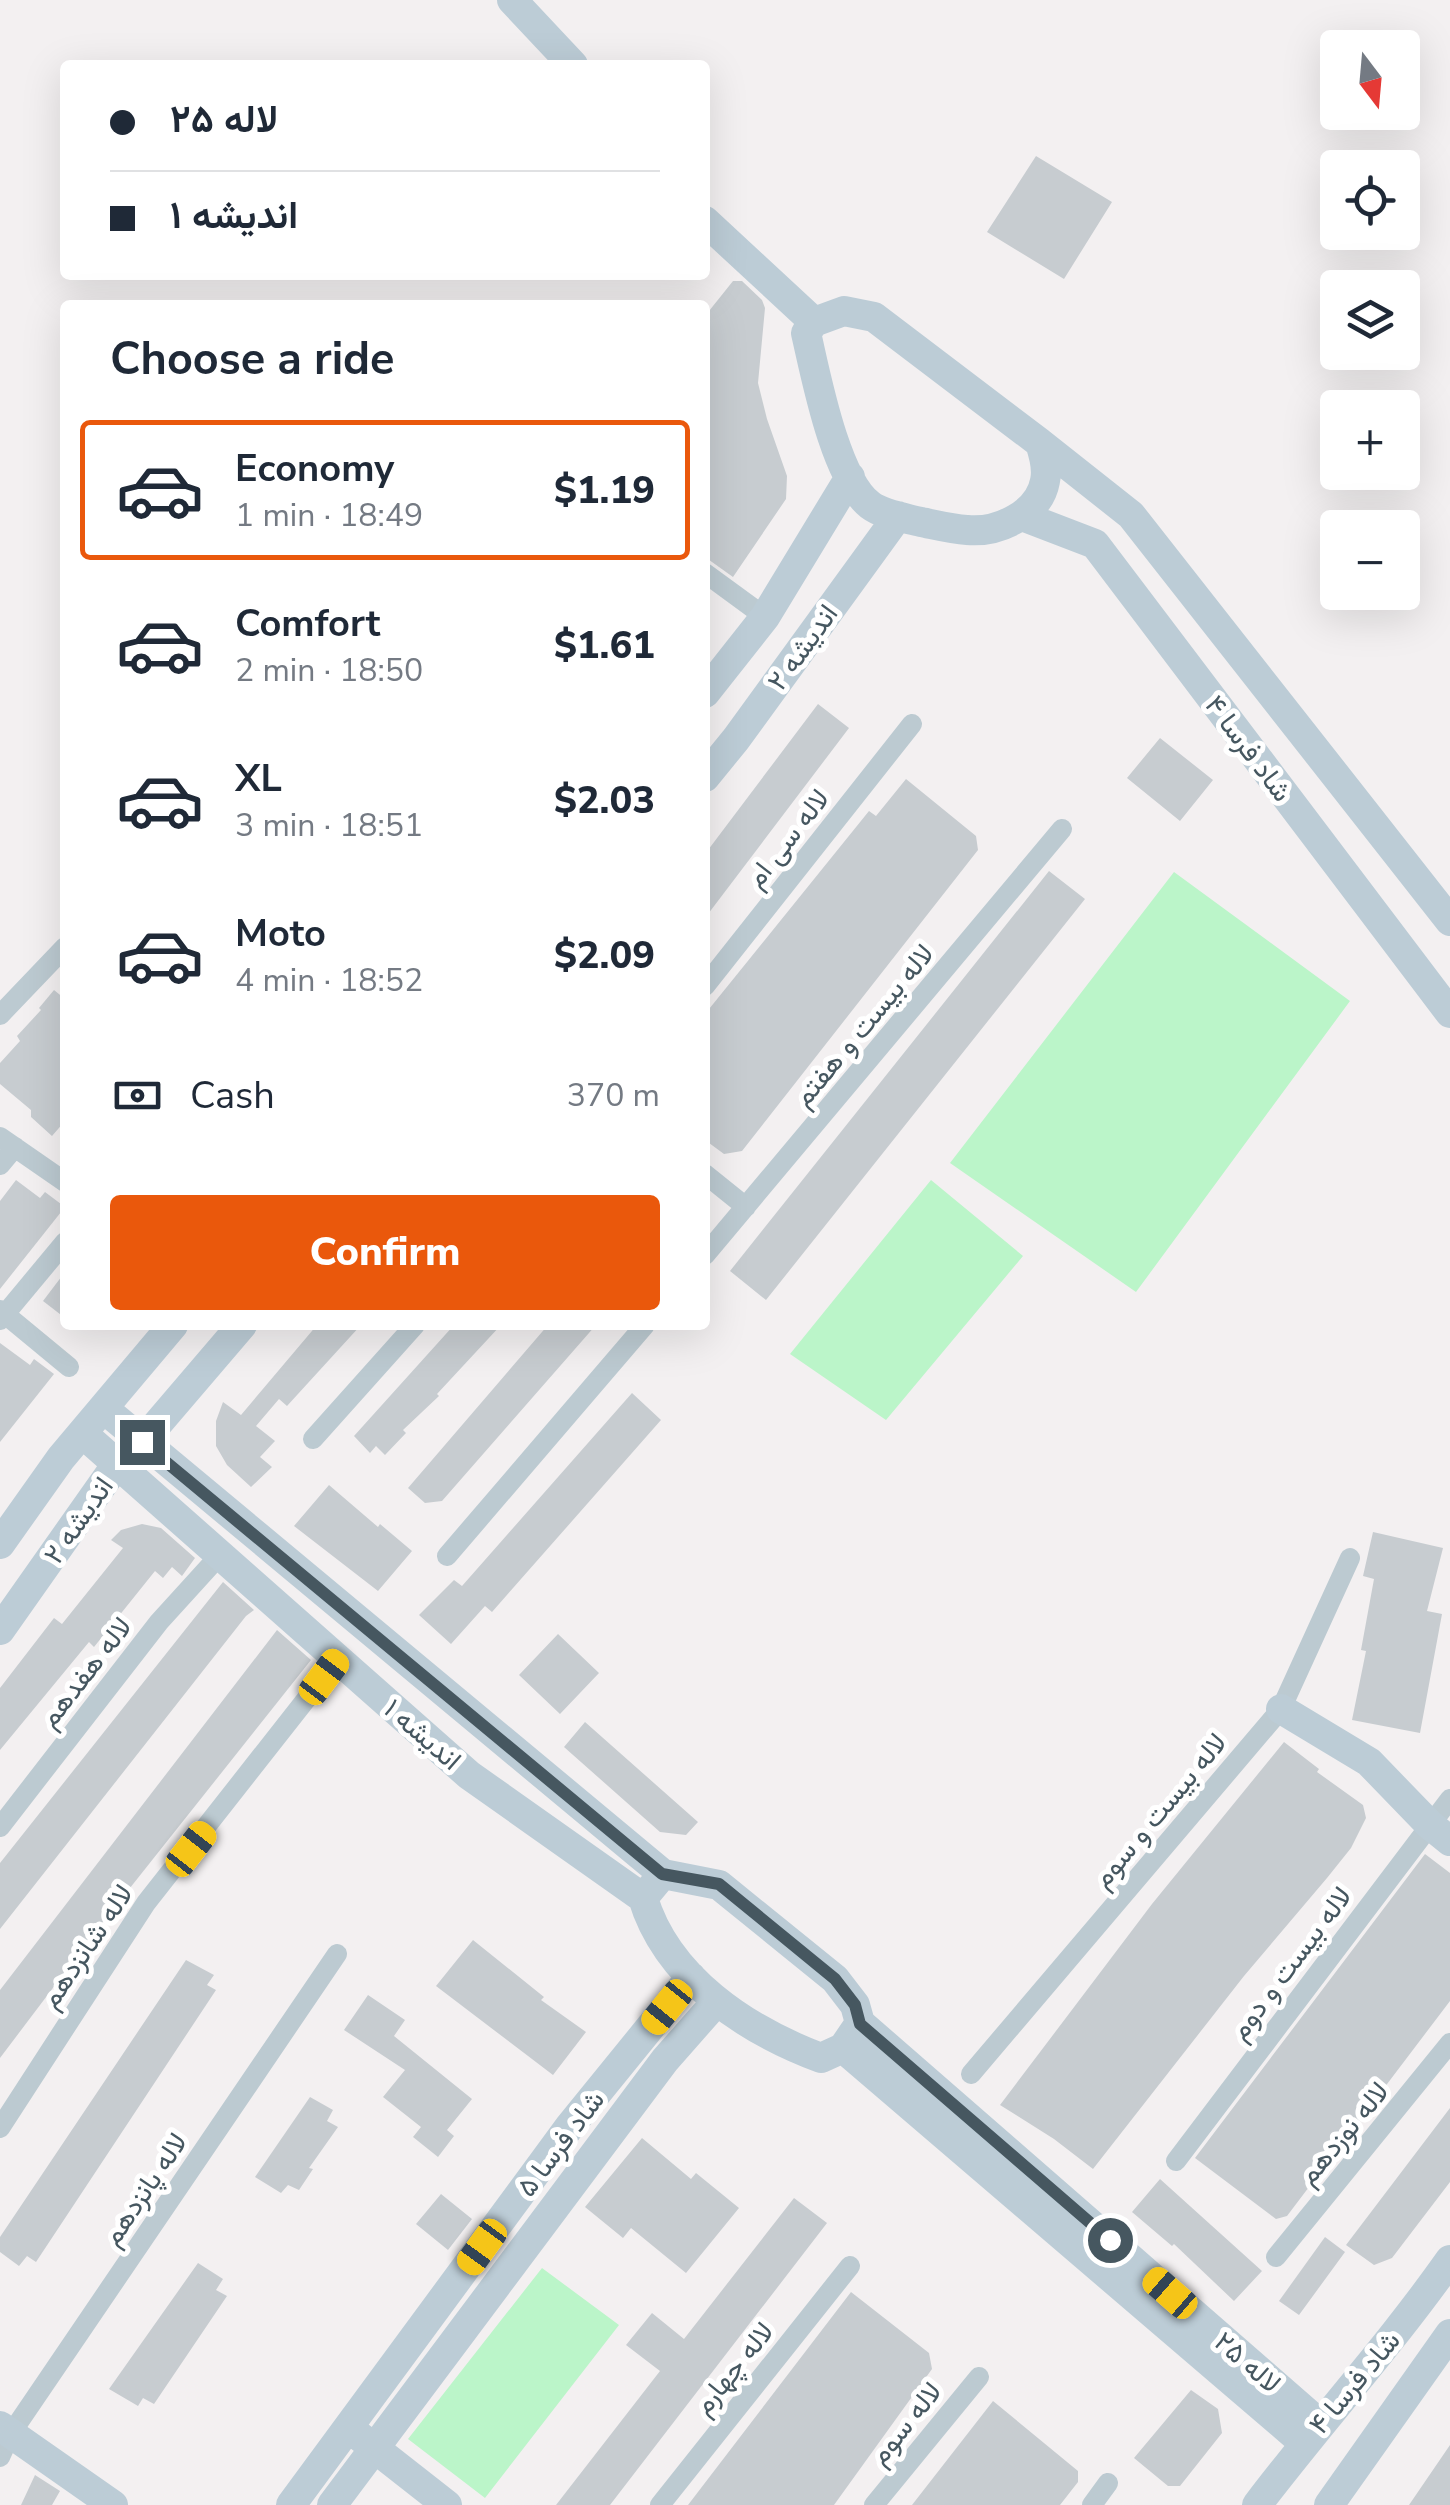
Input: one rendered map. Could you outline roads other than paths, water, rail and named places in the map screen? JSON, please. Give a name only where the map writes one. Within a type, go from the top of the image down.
[{"type":"street","points":[[512,0],[568,60]]},
{"type":"street","points":[[710,226],[814,322],[806,333],[838,454],[871,506],[898,516],[971,531],[1002,526],[1022,516],[1045,483],[1046,465],[1040,443]]},
{"type":"street","name":"شاد فرسا ۴","points":[[814,322],[844,310],[874,316],[1131,515],[1450,922]]},
{"type":"street","name":"اندیشه ۲","points":[[710,687],[765,617],[850,477]]},
{"type":"street","name":"اندیشه ۲","points":[[710,770],[898,516]]},
{"type":"street","name":"شاد فرسا ۴","points":[[1022,516],[1094,544],[1450,1014]]},
{"type":"street","points":[[801,559],[832,568],[847,585]]},
{"type":"street","points":[[710,577],[765,617]]},
{"type":"street","name":"لاله سی ام","points":[[710,980],[912,724]]},
{"type":"street","name":"لاله بیست و هفتم","points":[[710,1249],[1062,829]]},
{"type":"street","points":[[0,1015],[60,953]]},
{"type":"street","points":[[0,1165],[8,1142],[60,1174]]},
{"type":"street","points":[[710,1178],[746,1208]]},
{"type":"street","points":[[60,1248],[2,1315],[69,1367]]},
{"type":"street","name":"اندیشه ۲","points":[[0,1544],[82,1433],[168,1330]]},
{"type":"street","name":"اندیشه ۲","points":[[0,1630],[117,1464],[142,1442],[238,1330]]},
{"type":"street","points":[[313,1440],[410,1330]]},
{"type":"street","points":[[447,1556],[641,1330]]},
{"type":"street","name":"اندیشه ۱","points":[[103,1408],[662,1874],[719,1884],[835,1979],[855,2005],[852,2036]]},
{"type":"street","name":"اندیشه ۱","points":[[82,1433],[469,1775],[643,1898]]},
{"type":"street","name":"لاله هفدهم","points":[[0,1827],[159,1622],[219,1556]]},
{"type":"street","name":"لاله بیست و سوم","points":[[971,2074],[1281,1708],[1350,1558]]},
{"type":"street","name":"لاله شانزدهم","points":[[0,2128],[146,1903],[338,1660]]},
{"type":"street","points":[[1281,1708],[1369,1762],[1439,1832]]},
{"type":"street","name":"لاله بیست و دوم","points":[[1176,2161],[1439,1832],[1450,1799]]},
{"type":"street","points":[[662,1874],[643,1898],[651,1925],[665,1949],[717,2001],[785,2045],[821,2058],[852,2036]]},
{"type":"street","name":"لاله پانزدهم","points":[[3,2439],[337,1954]]},
{"type":"street","name":"شاد فرسا ۵","points":[[292,2505],[570,2126],[691,1977]]},
{"type":"street","name":"شاد فرسا ۵","points":[[332,2505],[665,2060],[717,2001]]},
{"type":"street","name":"لاله ۲۵","points":[[852,2036],[1312,2434]]},
{"type":"street","name":"لاله نوزدهم","points":[[1276,2257],[1450,2043]]},
{"type":"street","name":"شاد فرسا ۴","points":[[1258,2505],[1421,2302],[1450,2260]]},
{"type":"street","name":"لاله چهارم","points":[[660,2505],[850,2266]]},
{"type":"street","points":[[1421,2302],[1450,2324]]},
{"type":"street","name":"شاد فرسا ۴","points":[[1330,2505],[1450,2334]]},
{"type":"street","name":"لاله سوم","points":[[874,2505],[979,2377]]},
{"type":"street","points":[[350,2430],[447,2505]]},
{"type":"street","points":[[3,2439],[112,2505]]},
{"type":"street","points":[[1092,2505],[1108,2482]]}]
